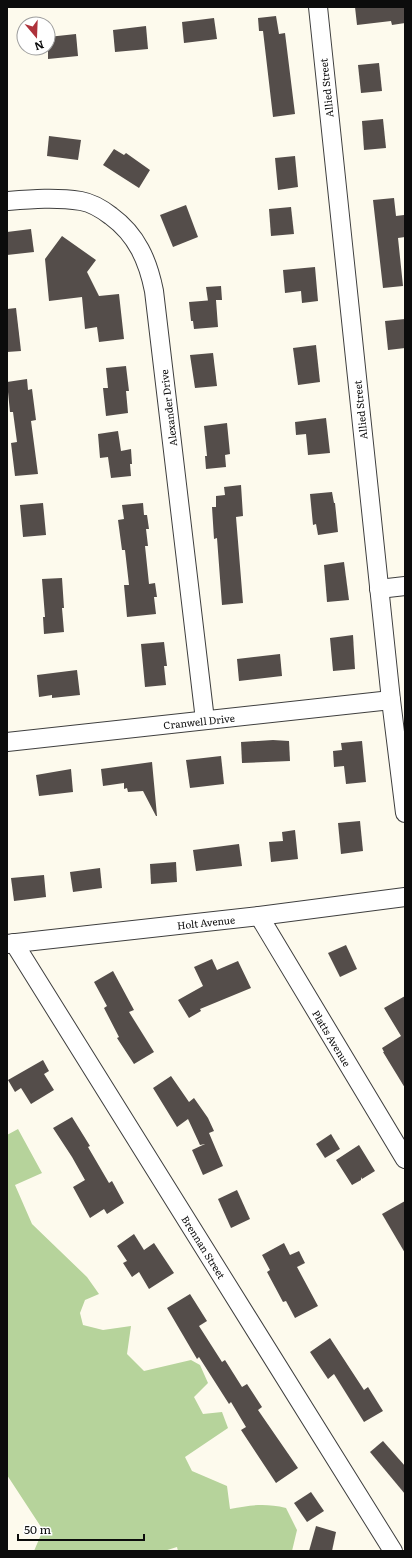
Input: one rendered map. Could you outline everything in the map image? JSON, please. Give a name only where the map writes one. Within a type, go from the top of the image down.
[{"type":"street","name":"Allied Street","points":[[318,7],[379,589],[405,813]]},
{"type":"street","name":"Alexander Drive","points":[[7,201],[43,198],[62,199],[82,202],[101,209],[118,221],[133,237],[143,254],[150,272],[156,307],[205,720]]},
{"type":"street","points":[[379,589],[405,586]]},
{"type":"street","name":"Cranwell Drive","points":[[7,738],[205,720],[391,700]]},
{"type":"street","name":"Holt Avenue","points":[[11,943],[259,916],[405,897]]},
{"type":"street","name":"Platts Avenue","points":[[259,916],[405,1159]]},
{"type":"street","name":"Brennan Street","points":[[11,943],[393,1551]]},
{"type":"green space","points":[[18,1129],[42,1173],[15,1185],[32,1224],[87,1277],[99,1294],[85,1300],[80,1313],[83,1325],[103,1330],[131,1326],[127,1354],[144,1371],[191,1360],[200,1365],[208,1383],[194,1397],[203,1414],[222,1412],[228,1428],[185,1457],[192,1471],[227,1486],[230,1509],[258,1505],[271,1505],[286,1508],[297,1530],[292,1551],[178,1551],[177,1547],[164,1551],[34,1551],[43,1530],[7,1475],[7,1135]]},
{"type":"building","points":[[355,7],[405,7],[405,23],[392,25],[391,21],[357,25]]},
{"type":"building","points":[[276,16],[279,34],[285,33],[295,114],[273,117],[263,31],[259,31],[258,18]]},
{"type":"building","points":[[214,18],[217,39],[184,43],[182,22]]},
{"type":"building","points":[[146,26],[148,49],[115,52],[113,30]]},
{"type":"building","points":[[76,34],[78,56],[48,59],[48,56],[56,56],[56,36]]},
{"type":"building","points":[[379,63],[382,91],[361,93],[358,65]]},
{"type":"building","points":[[383,119],[386,148],[364,150],[362,121]]},
{"type":"building","points":[[49,136],[81,140],[78,160],[47,156]]},
{"type":"building","points":[[114,149],[124,155],[126,153],[150,170],[139,188],[103,165]]},
{"type":"building","points":[[295,156],[298,187],[278,190],[275,158]]},
{"type":"building","points":[[394,198],[396,216],[404,215],[405,237],[398,238],[403,286],[383,288],[373,200]]},
{"type":"building","points":[[186,205],[198,237],[173,247],[160,215]]},
{"type":"building","points":[[291,207],[294,234],[271,236],[269,209]]},
{"type":"building","points":[[31,229],[34,252],[7,255],[7,232]]},
{"type":"building","points":[[62,236],[96,260],[87,272],[99,296],[119,294],[124,339],[99,342],[97,327],[85,329],[82,297],[49,301],[45,259]]},
{"type":"building","points":[[315,267],[318,301],[302,303],[301,291],[285,293],[283,270]]},
{"type":"building","points":[[221,286],[222,300],[216,300],[218,327],[194,329],[193,321],[191,321],[189,302],[208,300],[206,287]]},
{"type":"building","points":[[16,308],[21,351],[7,352],[7,309]]},
{"type":"building","points":[[405,319],[405,348],[388,350],[385,321]]},
{"type":"building","points":[[316,345],[320,382],[298,385],[293,348]]},
{"type":"building","points":[[213,353],[217,386],[195,388],[190,355]]},
{"type":"building","points":[[126,366],[129,391],[126,391],[128,413],[106,416],[103,388],[108,388],[106,368]]},
{"type":"building","points":[[27,379],[28,390],[32,389],[36,420],[31,421],[38,474],[15,476],[11,443],[17,442],[13,412],[10,412],[7,382]]},
{"type":"building","points":[[326,418],[330,453],[308,455],[306,434],[296,435],[295,422]]},
{"type":"building","points":[[227,423],[230,454],[225,455],[226,467],[206,469],[205,456],[207,456],[204,426]]},
{"type":"building","points":[[118,431],[121,451],[131,449],[131,476],[111,478],[108,457],[100,458],[98,434]]},
{"type":"building","points":[[241,485],[243,516],[236,517],[243,603],[222,605],[217,538],[214,539],[212,507],[216,507],[216,496],[225,495],[224,487]]},
{"type":"building","points":[[332,492],[335,503],[338,532],[318,535],[316,524],[313,525],[310,494]]},
{"type":"building","points":[[43,503],[46,535],[23,537],[20,505]]},
{"type":"building","points":[[143,503],[144,515],[147,515],[149,529],[146,529],[148,546],[145,546],[149,584],[155,583],[157,597],[154,597],[156,614],[127,617],[124,585],[129,585],[125,550],[122,550],[118,520],[124,519],[122,505]]},
{"type":"building","points":[[344,562],[349,600],[327,602],[324,565]]},
{"type":"building","points":[[62,578],[64,632],[44,634],[43,617],[45,617],[42,579]]},
{"type":"building","points":[[353,635],[355,669],[333,671],[330,638]]},
{"type":"building","points":[[164,642],[167,666],[164,666],[166,685],[145,687],[141,644]]},
{"type":"building","points":[[280,654],[282,676],[239,681],[237,659]]},
{"type":"building","points":[[77,670],[80,695],[52,698],[52,695],[39,697],[37,675]]},
{"type":"building","points":[[273,740],[289,741],[290,761],[242,763],[241,742]]},
{"type":"building","points":[[362,741],[366,782],[346,784],[344,766],[334,767],[333,751],[342,750],[341,743]]},
{"type":"building","points":[[221,756],[224,784],[190,788],[186,760]]},
{"type":"building","points":[[152,762],[157,816],[143,791],[128,792],[127,788],[124,789],[124,783],[103,786],[101,769]]},
{"type":"building","points":[[71,769],[73,792],[39,796],[36,775]]},
{"type":"building","points":[[360,821],[363,851],[341,854],[338,823]]},
{"type":"building","points":[[295,830],[298,859],[271,862],[269,842],[283,841],[282,832]]},
{"type":"building","points":[[239,844],[242,866],[196,871],[193,850]]},
{"type":"building","points":[[176,862],[177,882],[151,884],[150,864]]},
{"type":"building","points":[[100,868],[102,888],[73,892],[70,872]]},
{"type":"building","points":[[44,875],[46,897],[14,901],[11,878]]},
{"type":"building","points":[[346,945],[357,969],[340,977],[328,953]]},
{"type":"building","points":[[212,959],[217,970],[238,961],[251,988],[200,1009],[201,1011],[189,1018],[178,1000],[203,986],[194,967]]},
{"type":"building","points":[[113,971],[134,1010],[129,1012],[154,1052],[134,1064],[117,1038],[119,1037],[104,1008],[107,1006],[94,982]]},
{"type":"building","points":[[405,996],[405,1088],[382,1048],[401,1036],[384,1008]]},
{"type":"building","points":[[43,1060],[49,1071],[44,1074],[54,1090],[31,1104],[21,1088],[15,1092],[8,1080]]},
{"type":"building","points":[[171,1076],[189,1102],[194,1098],[208,1118],[214,1131],[209,1133],[223,1166],[203,1175],[192,1150],[205,1144],[200,1145],[188,1119],[177,1127],[153,1088]]},
{"type":"building","points":[[72,1117],[90,1146],[88,1147],[109,1183],[112,1181],[124,1203],[107,1214],[104,1209],[90,1218],[73,1187],[85,1180],[53,1128]]},
{"type":"building","points":[[331,1134],[340,1149],[325,1158],[316,1144]]},
{"type":"building","points":[[359,1145],[375,1171],[362,1179],[361,1177],[361,1180],[352,1185],[336,1160]]},
{"type":"building","points":[[237,1190],[250,1219],[231,1228],[218,1199]]},
{"type":"building","points":[[405,1201],[405,1253],[382,1214]]},
{"type":"building","points":[[134,1234],[144,1250],[154,1243],[174,1273],[149,1289],[139,1272],[132,1277],[123,1263],[127,1261],[117,1246]]},
{"type":"building","points":[[284,1243],[290,1255],[299,1251],[305,1263],[297,1267],[318,1306],[295,1318],[286,1301],[283,1302],[267,1272],[270,1270],[262,1255]]},
{"type":"building","points":[[190,1294],[207,1321],[199,1326],[222,1362],[225,1360],[242,1387],[247,1384],[262,1407],[258,1410],[298,1468],[276,1483],[241,1430],[246,1427],[231,1402],[229,1404],[199,1357],[197,1359],[167,1308]]},
{"type":"building","points":[[330,1338],[364,1390],[368,1387],[383,1411],[364,1422],[334,1374],[328,1379],[310,1352]]},
{"type":"building","points":[[383,1441],[405,1466],[405,1494],[370,1452]]},
{"type":"building","points":[[311,1492],[324,1511],[307,1522],[294,1503]]},
{"type":"building","points":[[316,1526],[336,1532],[332,1551],[309,1551]]}]
